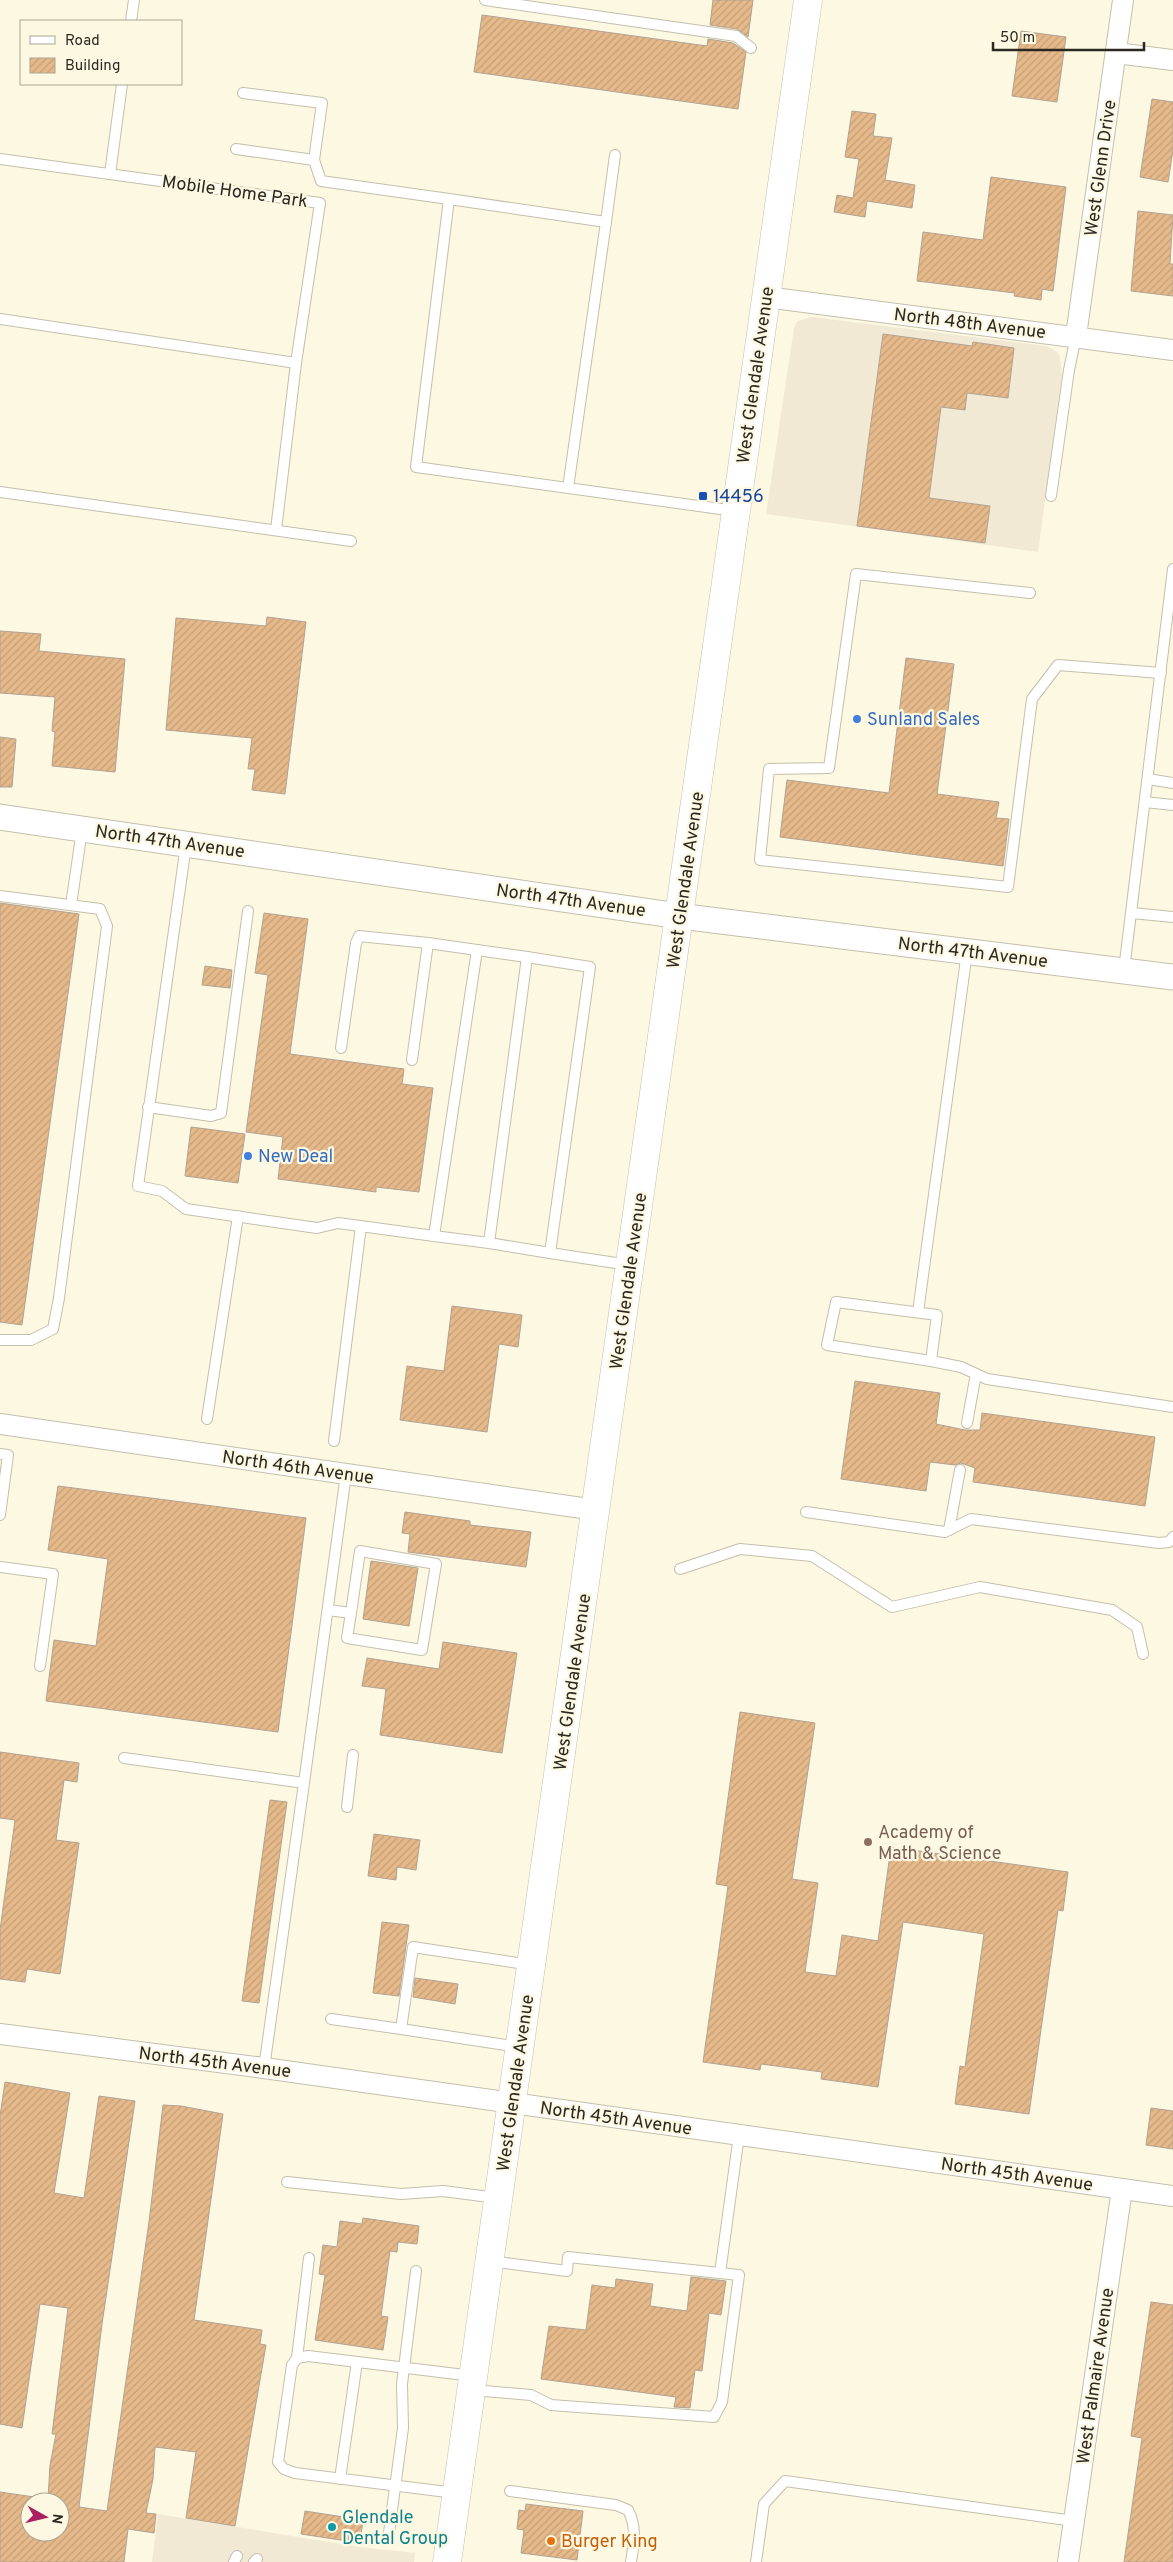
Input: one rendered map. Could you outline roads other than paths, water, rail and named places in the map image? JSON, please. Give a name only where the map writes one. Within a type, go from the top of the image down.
[{"type":"main road","name":"West Glendale Avenue","points":[[447,2562],[808,0]]},
{"type":"street","name":"West Glenn Drive","points":[[1076,336],[1123,0]]},
{"type":"street","points":[[1116,53],[1173,60]]},
{"type":"street","name":"North 48th Avenue","points":[[766,297],[1173,350]]},
{"type":"street","name":"North 47th Avenue","points":[[0,817],[679,916],[1173,977]]},
{"type":"street","name":"North 46th Avenue","points":[[0,1424],[596,1510]]},
{"type":"street","name":"North 45th Avenue","points":[[0,2034],[264,2068],[1173,2196]]},
{"type":"street","name":"West Palmaire Avenue","points":[[1068,2562],[1122,2189]]},
{"type":"lane","points":[[131,20],[134,0]]},
{"type":"lane","points":[[485,0],[736,36],[751,48]]},
{"type":"lane","points":[[110,174],[122,85]]},
{"type":"lane","points":[[243,93],[322,103],[314,160],[321,181],[606,222]]},
{"type":"lane","points":[[236,149],[314,160]]},
{"type":"lane","points":[[568,488],[615,155]]},
{"type":"lane","name":"Mobile Home Park","points":[[0,159],[320,203],[296,362],[276,530]]},
{"type":"lane","points":[[449,199],[416,468],[736,511]]},
{"type":"lane","points":[[0,319],[296,362]]},
{"type":"lane","points":[[1052,496],[1069,370],[1076,336]]},
{"type":"lane","points":[[0,492],[351,541]]},
{"type":"lane","points":[[1124,970],[1173,569]]},
{"type":"lane","points":[[1030,593],[856,574],[829,768],[769,769],[760,860],[1008,887],[1032,699],[1058,664],[1160,673]]},
{"type":"lane","points":[[1148,779],[1173,782]]},
{"type":"lane","points":[[1145,802],[1173,805]]},
{"type":"lane","points":[[71,905],[82,829]]},
{"type":"lane","points":[[186,844],[138,1186],[162,1191],[186,1209],[317,1228],[338,1223],[489,1243],[630,1265]]},
{"type":"lane","points":[[0,896],[100,909],[107,926],[60,1298],[53,1330],[31,1340],[0,1340]]},
{"type":"lane","points":[[148,1107],[211,1116],[221,1113],[248,911]]},
{"type":"lane","points":[[1132,913],[1173,917]]},
{"type":"lane","points":[[341,1048],[356,943],[359,936],[428,943],[590,968],[550,1252]]},
{"type":"lane","points":[[412,1060],[428,943]]},
{"type":"lane","points":[[434,1236],[477,950]]},
{"type":"lane","points":[[918,1312],[967,951]]},
{"type":"lane","points":[[489,1243],[527,957]]},
{"type":"lane","points":[[207,1419],[238,1216]]},
{"type":"lane","points":[[334,1441],[361,1226]]},
{"type":"lane","points":[[931,1361],[937,1315],[836,1302],[827,1345],[961,1367],[987,1378],[1173,1408]]},
{"type":"lane","points":[[967,1424],[976,1374]]},
{"type":"lane","points":[[0,1515],[4,1455]]},
{"type":"lane","points":[[949,1530],[960,1470]]},
{"type":"lane","points":[[264,2068],[346,1474]]},
{"type":"lane","points":[[806,1512],[945,1532],[971,1518],[1160,1542],[1169,1542],[1173,1537]]},
{"type":"lane","points":[[680,1569],[740,1549],[812,1556],[892,1607],[980,1587],[1112,1610],[1137,1627],[1144,1654]]},
{"type":"lane","points":[[360,1552],[436,1564],[422,1650],[347,1638],[351,1613],[360,1552]]},
{"type":"lane","points":[[0,1567],[53,1574],[40,1666]]},
{"type":"lane","points":[[328,1610],[351,1613]]},
{"type":"lane","points":[[347,1807],[353,1755]]},
{"type":"lane","points":[[124,1758],[304,1783]]},
{"type":"lane","points":[[402,2029],[413,1948],[532,1966]]},
{"type":"lane","points":[[331,2019],[520,2047]]},
{"type":"lane","points":[[720,2273],[739,2135]]},
{"type":"lane","points":[[286,2182],[401,2194],[443,2191],[499,2198]]},
{"type":"lane","points":[[297,2358],[308,2356],[404,2368],[531,2395],[551,2405],[714,2417],[722,2402],[739,2276],[568,2256],[567,2271],[490,2262]]},
{"type":"lane","points":[[309,2258],[297,2358],[292,2365],[278,2462],[284,2469],[295,2473],[457,2493]]},
{"type":"lane","points":[[388,2540],[403,2428],[402,2384],[416,2271]]},
{"type":"lane","points":[[340,2479],[357,2362]]},
{"type":"lane","points":[[756,2562],[764,2504],[785,2482],[1074,2522]]},
{"type":"lane","points":[[510,2491],[616,2505],[628,2510],[633,2520],[635,2537],[631,2562]]},
{"type":"place","name":"14456","points":[[703,496]]},
{"type":"place","name":"Sunland Sales","points":[[857,719]]},
{"type":"place","name":"New Deal","points":[[248,1156]]},
{"type":"place","name":"Academy of Math & Science","points":[[868,1842]]},
{"type":"place","name":"Glendale Dental Group","points":[[332,2527]]},
{"type":"place","name":"Burger King","points":[[551,2541]]}]
